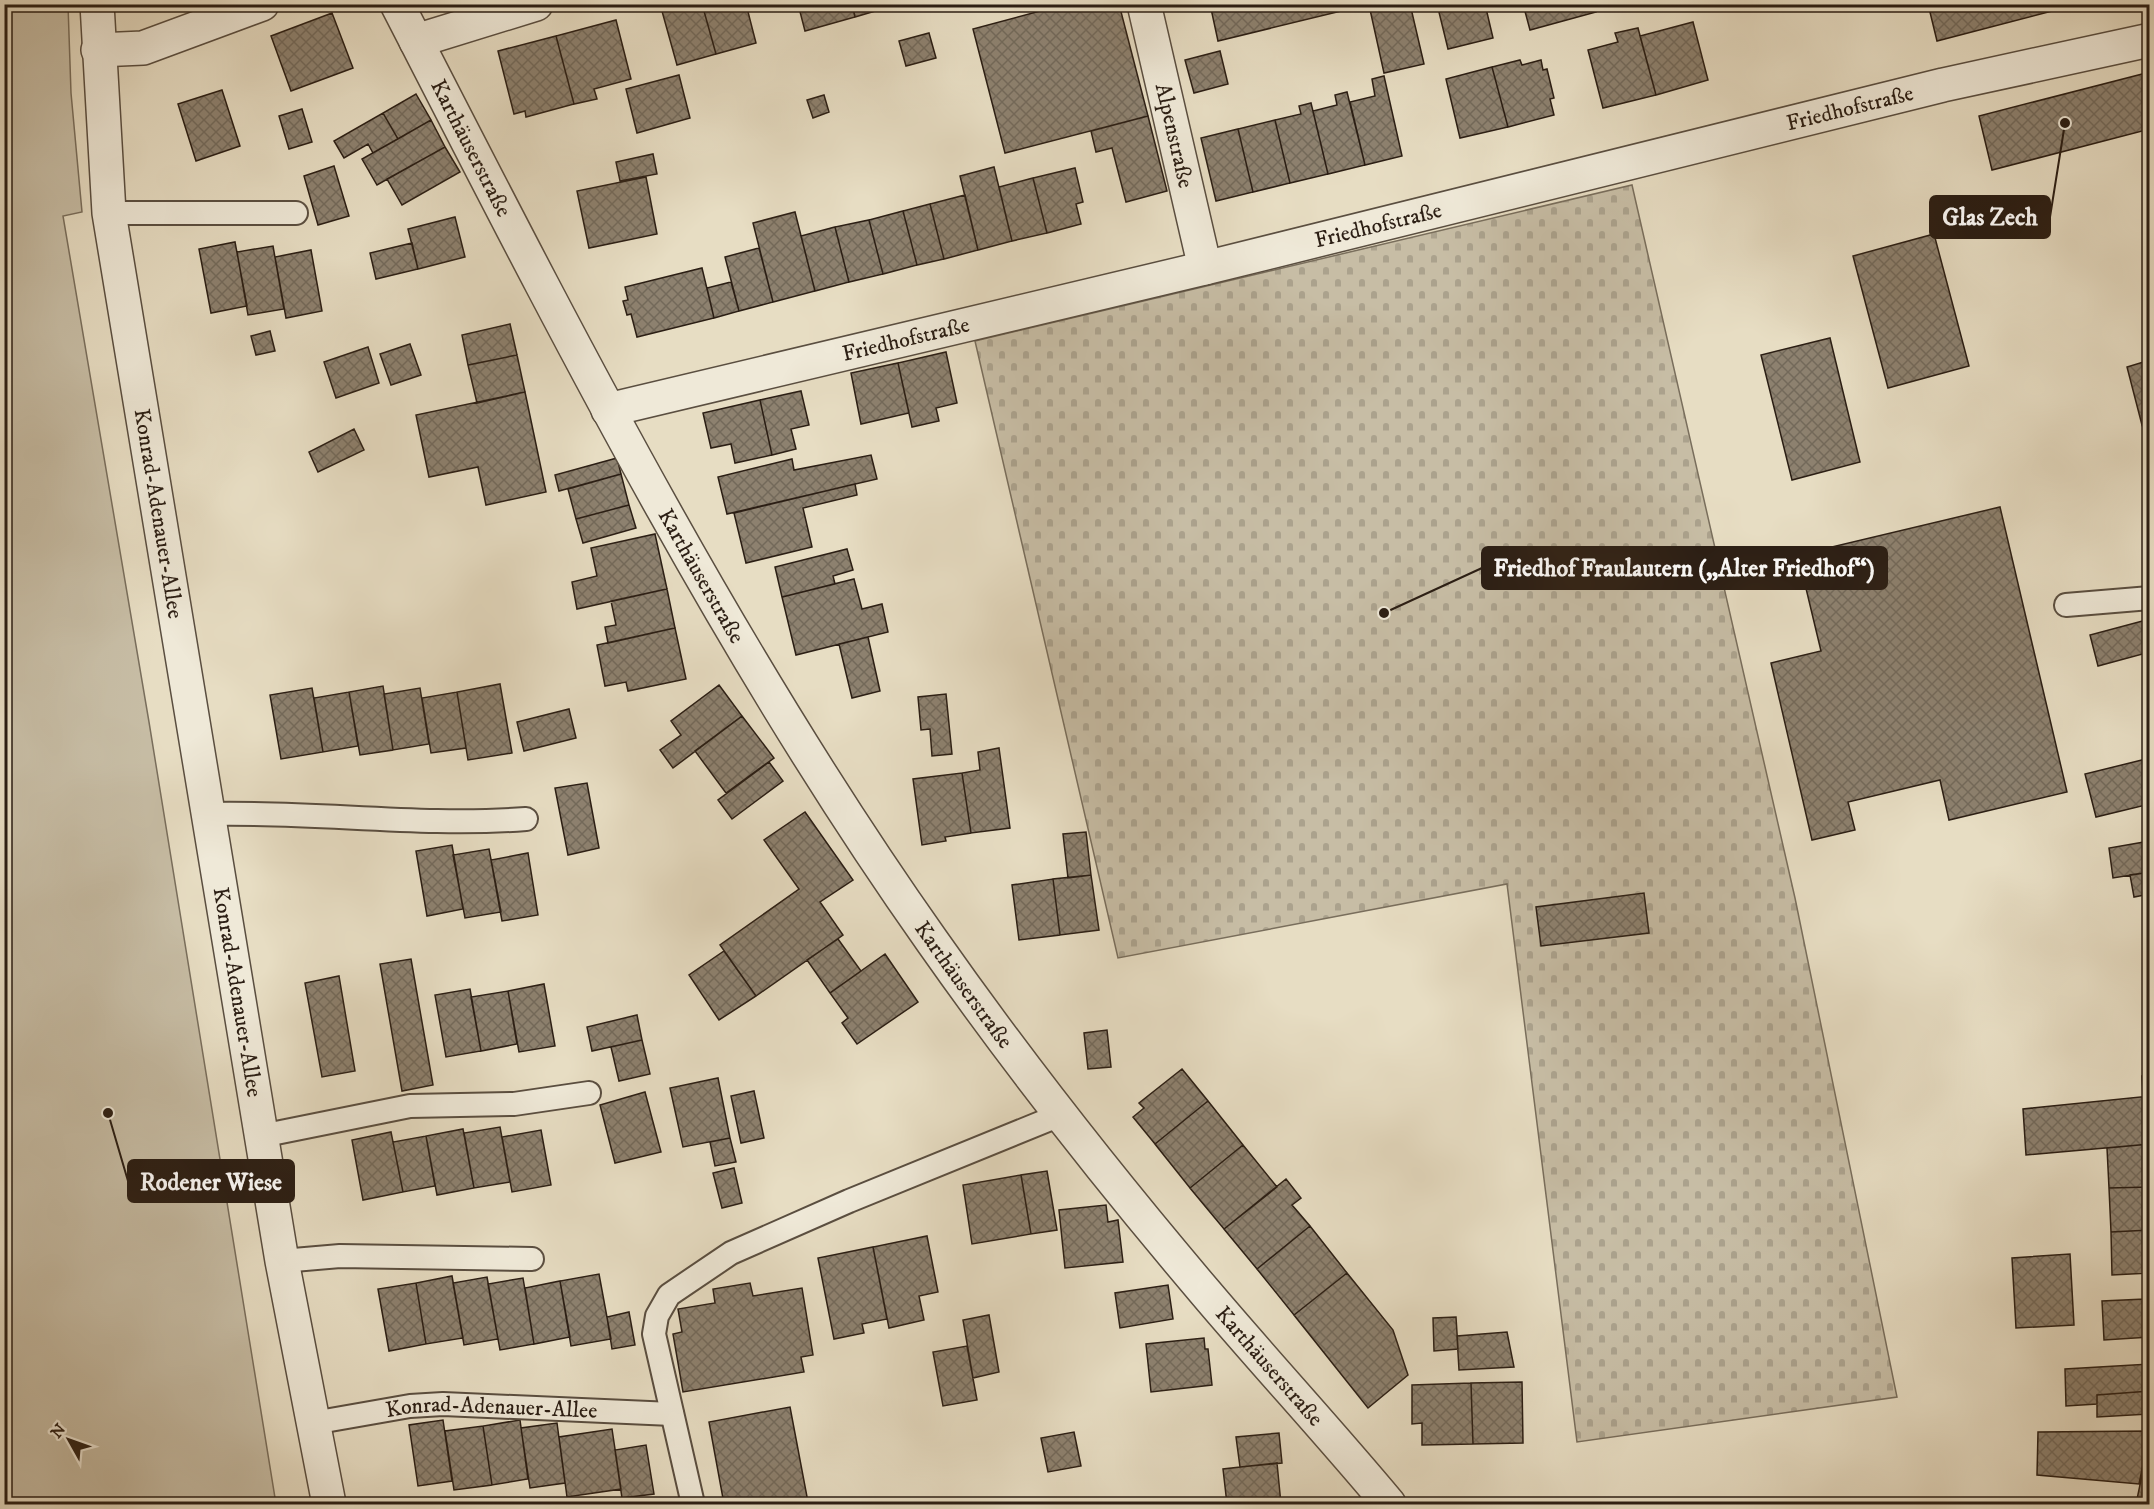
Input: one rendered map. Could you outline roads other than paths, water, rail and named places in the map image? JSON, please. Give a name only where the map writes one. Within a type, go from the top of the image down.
[{"type":"street","name":"Konrad-Adenauer-Allee","points":[[96,4],[109,213],[282,1260],[328,1504]]},
{"type":"street","points":[[98,50],[143,48],[262,4]]},
{"type":"street","name":"Karthäuserstraße","points":[[397,4],[608,410],[774,704],[932,941],[1060,1115],[1201,1288],[1389,1504]]},
{"type":"street","points":[[416,41],[536,4]]},
{"type":"street","name":"Alpenstraße","points":[[1144,4],[1205,268]]},
{"type":"street","name":"Friedhofstraße","points":[[608,410],[1205,268],[1943,85],[2150,40]]},
{"type":"lane","points":[[109,213],[296,213]]},
{"type":"lane","points":[[2066,605],[2150,598]]},
{"type":"lane","points":[[207,814],[269,813],[476,823],[526,819]]},
{"type":"lane","points":[[261,1136],[410,1106],[514,1104],[589,1093]]},
{"type":"lane","points":[[693,1504],[654,1334],[657,1316],[669,1295],[731,1253],[849,1201],[1060,1115]]},
{"type":"lane","points":[[282,1260],[340,1256],[532,1259]]},
{"type":"lane","name":"Konrad-Adenauer-Allee","points":[[313,1423],[410,1407],[443,1404],[672,1414]]},
{"type":"place","name":"Glas Zech","points":[[2065,123]]},
{"type":"place","name":"Friedhof Fraulautern („Alter Friedhof“)","points":[[1384,613]]},
{"type":"place","name":"Rodener Wiese","points":[[108,1113]]}]
